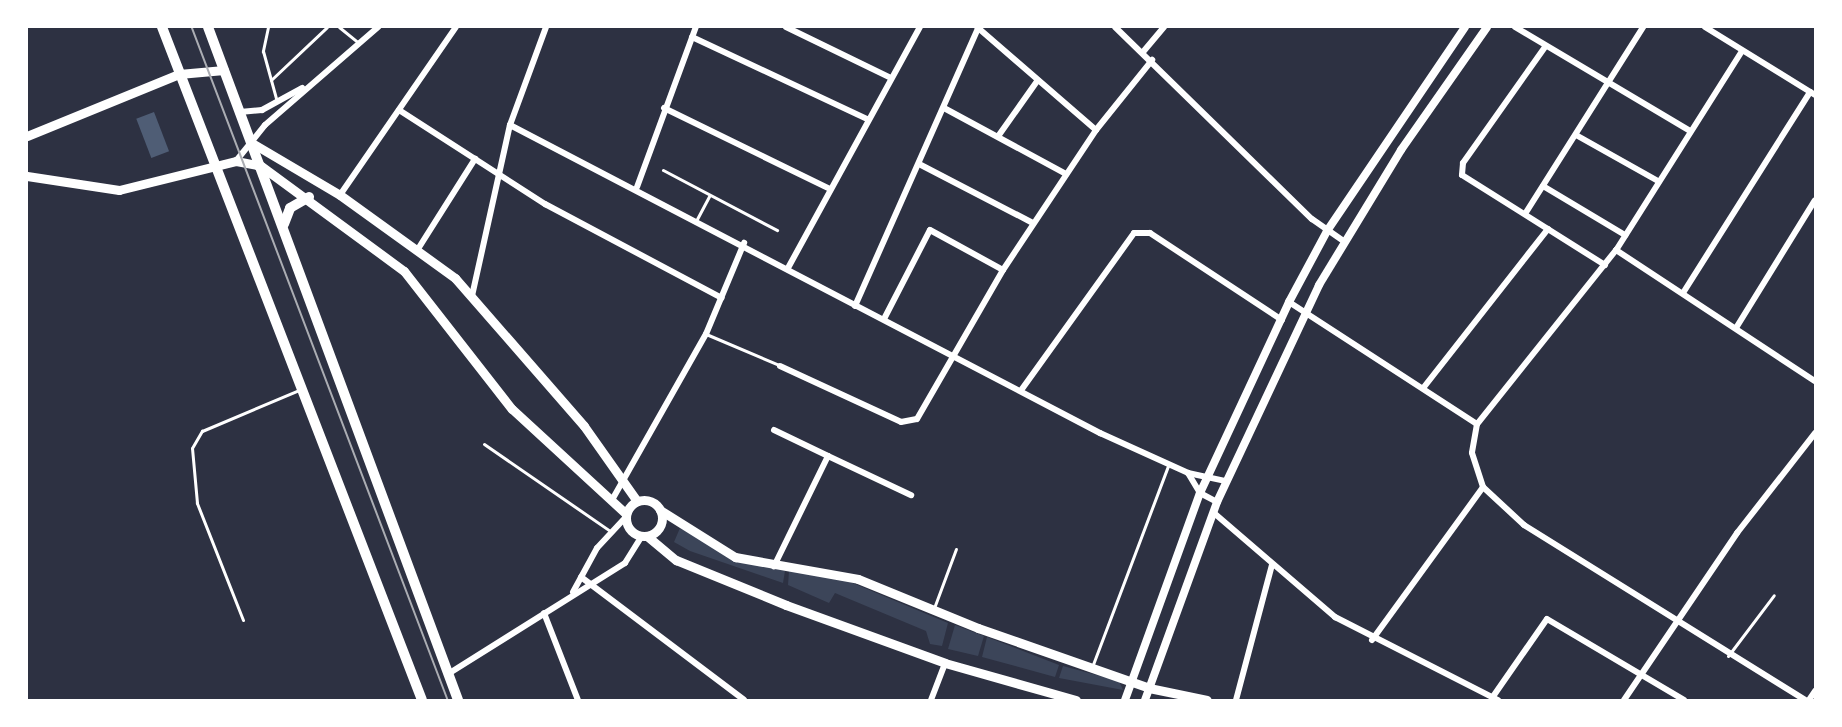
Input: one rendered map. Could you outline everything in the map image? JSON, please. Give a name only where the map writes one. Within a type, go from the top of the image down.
[{"type":"highway","points":[[162,27],[422,700]]},
{"type":"highway","points":[[208,27],[284,224],[458,700]]},
{"type":"highway","points":[[284,224],[290,208],[309,197]]},
{"type":"main road","points":[[27,136],[179,74],[224,70]]},
{"type":"main road","points":[[252,143],[340,195],[418,249],[472,296],[624,477],[637,501]]},
{"type":"main road","points":[[27,176],[119,190],[236,161],[261,166],[309,197],[404,271],[512,409],[612,500],[626,516],[633,532],[644,536],[692,567],[945,663],[1076,700]]},
{"type":"main road","points":[[626,516],[637,501]]},
{"type":"main road","points":[[637,501],[653,502],[660,510],[720,550],[774,566],[851,577],[1149,688],[1207,700]]},
{"type":"main road","points":[[644,536],[661,524],[660,510]]},
{"type":"street","points":[[236,161],[310,84],[378,27]]},
{"type":"street","points":[[340,195],[456,27]]},
{"type":"street","points":[[472,296],[510,125],[546,27]]},
{"type":"street","points":[[637,187],[664,108],[696,27]]},
{"type":"street","points":[[786,27],[891,78]]},
{"type":"street","points":[[788,268],[867,119],[920,27]]},
{"type":"street","points":[[1115,27],[1152,60],[1327,231],[1342,241]]},
{"type":"street","points":[[1143,52],[1164,27]]},
{"type":"street","points":[[1125,700],[1200,493],[1289,302],[1327,231],[1465,27]]},
{"type":"street","points":[[1145,700],[1217,502],[1305,312],[1342,241],[1487,27]]},
{"type":"street","points":[[1515,27],[1545,47],[1690,131]]},
{"type":"street","points":[[1525,214],[1643,27]]},
{"type":"street","points":[[1683,293],[1813,93],[1705,27]]},
{"type":"street","points":[[855,306],[921,165],[977,28],[1096,130]]},
{"type":"street","points":[[692,37],[867,119]]},
{"type":"street","points":[[1545,47],[1461,170],[1468,182],[1525,214],[1605,265]]},
{"type":"street","points":[[1742,51],[1616,250],[1478,424],[1472,453],[1483,488],[1549,543],[1728,656],[1807,700],[1815,691]]},
{"type":"street","points":[[780,366],[905,423],[921,414],[951,354],[1033,223],[1096,130],[1152,60]]},
{"type":"street","points":[[999,135],[1038,80]]},
{"type":"street","points":[[240,112],[262,110],[310,84]]},
{"type":"street","points":[[664,108],[830,189]]},
{"type":"street","points":[[944,108],[999,135],[1066,174]]},
{"type":"street","points":[[399,110],[499,173],[722,298]]},
{"type":"street","points":[[510,125],[637,187],[744,243],[855,306],[1168,464],[1188,473],[1209,473],[1227,481]]},
{"type":"street","points":[[1576,135],[1658,181]]},
{"type":"street","points":[[418,249],[475,159]]},
{"type":"street","points":[[921,165],[1033,223]]},
{"type":"street","points":[[1543,186],[1625,235]]},
{"type":"street","points":[[1736,328],[1815,200]]},
{"type":"street","points":[[1424,387],[1548,229]]},
{"type":"street","points":[[884,319],[929,231],[1003,270]]},
{"type":"street","points":[[1022,389],[1134,233],[1149,233],[1282,320]]},
{"type":"street","points":[[612,500],[706,333],[744,243]]},
{"type":"street","points":[[1616,250],[1815,381]]},
{"type":"street","points":[[1289,302],[1424,387],[1478,424]]},
{"type":"street","points":[[774,430],[911,495]]},
{"type":"street","points":[[1624,700],[1638,675],[1677,623],[1737,533],[1815,433]]},
{"type":"street","points":[[774,566],[828,456]]},
{"type":"street","points":[[1188,473],[1200,493],[1217,502]]},
{"type":"street","points":[[1372,640],[1483,488]]},
{"type":"street","points":[[1214,513],[1272,565],[1372,640],[1495,699],[1548,619],[1638,675],[1684,700]]},
{"type":"street","points":[[573,592],[610,531],[626,516]]},
{"type":"street","points":[[448,674],[573,592],[592,586],[634,555],[644,536]]},
{"type":"street","points":[[1236,700],[1272,565]]},
{"type":"street","points":[[581,577],[736,698],[744,700]]},
{"type":"street","points":[[544,613],[578,700]]},
{"type":"street","points":[[931,700],[945,663]]},
{"type":"lane","points":[[268,27],[263,51],[277,102]]},
{"type":"lane","points":[[270,80],[327,27]]},
{"type":"lane","points":[[339,27],[359,44]]},
{"type":"lane","points":[[663,170],[777,230]]},
{"type":"lane","points":[[697,219],[709,196]]},
{"type":"lane","points":[[706,333],[780,366]]},
{"type":"lane","points":[[243,620],[196,503],[192,448],[202,431],[303,389]]},
{"type":"lane","points":[[484,444],[610,531]]},
{"type":"lane","points":[[1092,667],[1168,464]]},
{"type":"lane","points":[[933,609],[956,549]]},
{"type":"lane","points":[[1728,656],[1774,595]]},
{"type":"shaded area","points":[[154,112],[169,151],[151,158],[136,119]]},
{"type":"shaded area","points":[[680,528],[738,561],[785,571],[783,583],[690,551],[674,542]]},
{"type":"shaded area","points":[[789,571],[836,576],[948,623],[942,646],[930,644],[926,631],[835,593],[829,603],[788,585]]},
{"type":"shaded area","points":[[955,625],[984,636],[978,656],[948,649]]},
{"type":"shaded area","points":[[987,637],[1059,665],[1055,677],[982,657]]},
{"type":"shaded area","points":[[1063,666],[1119,681],[1123,690],[1059,678]]},
{"type":"tram line","points":[[192,27],[448,700]]}]
